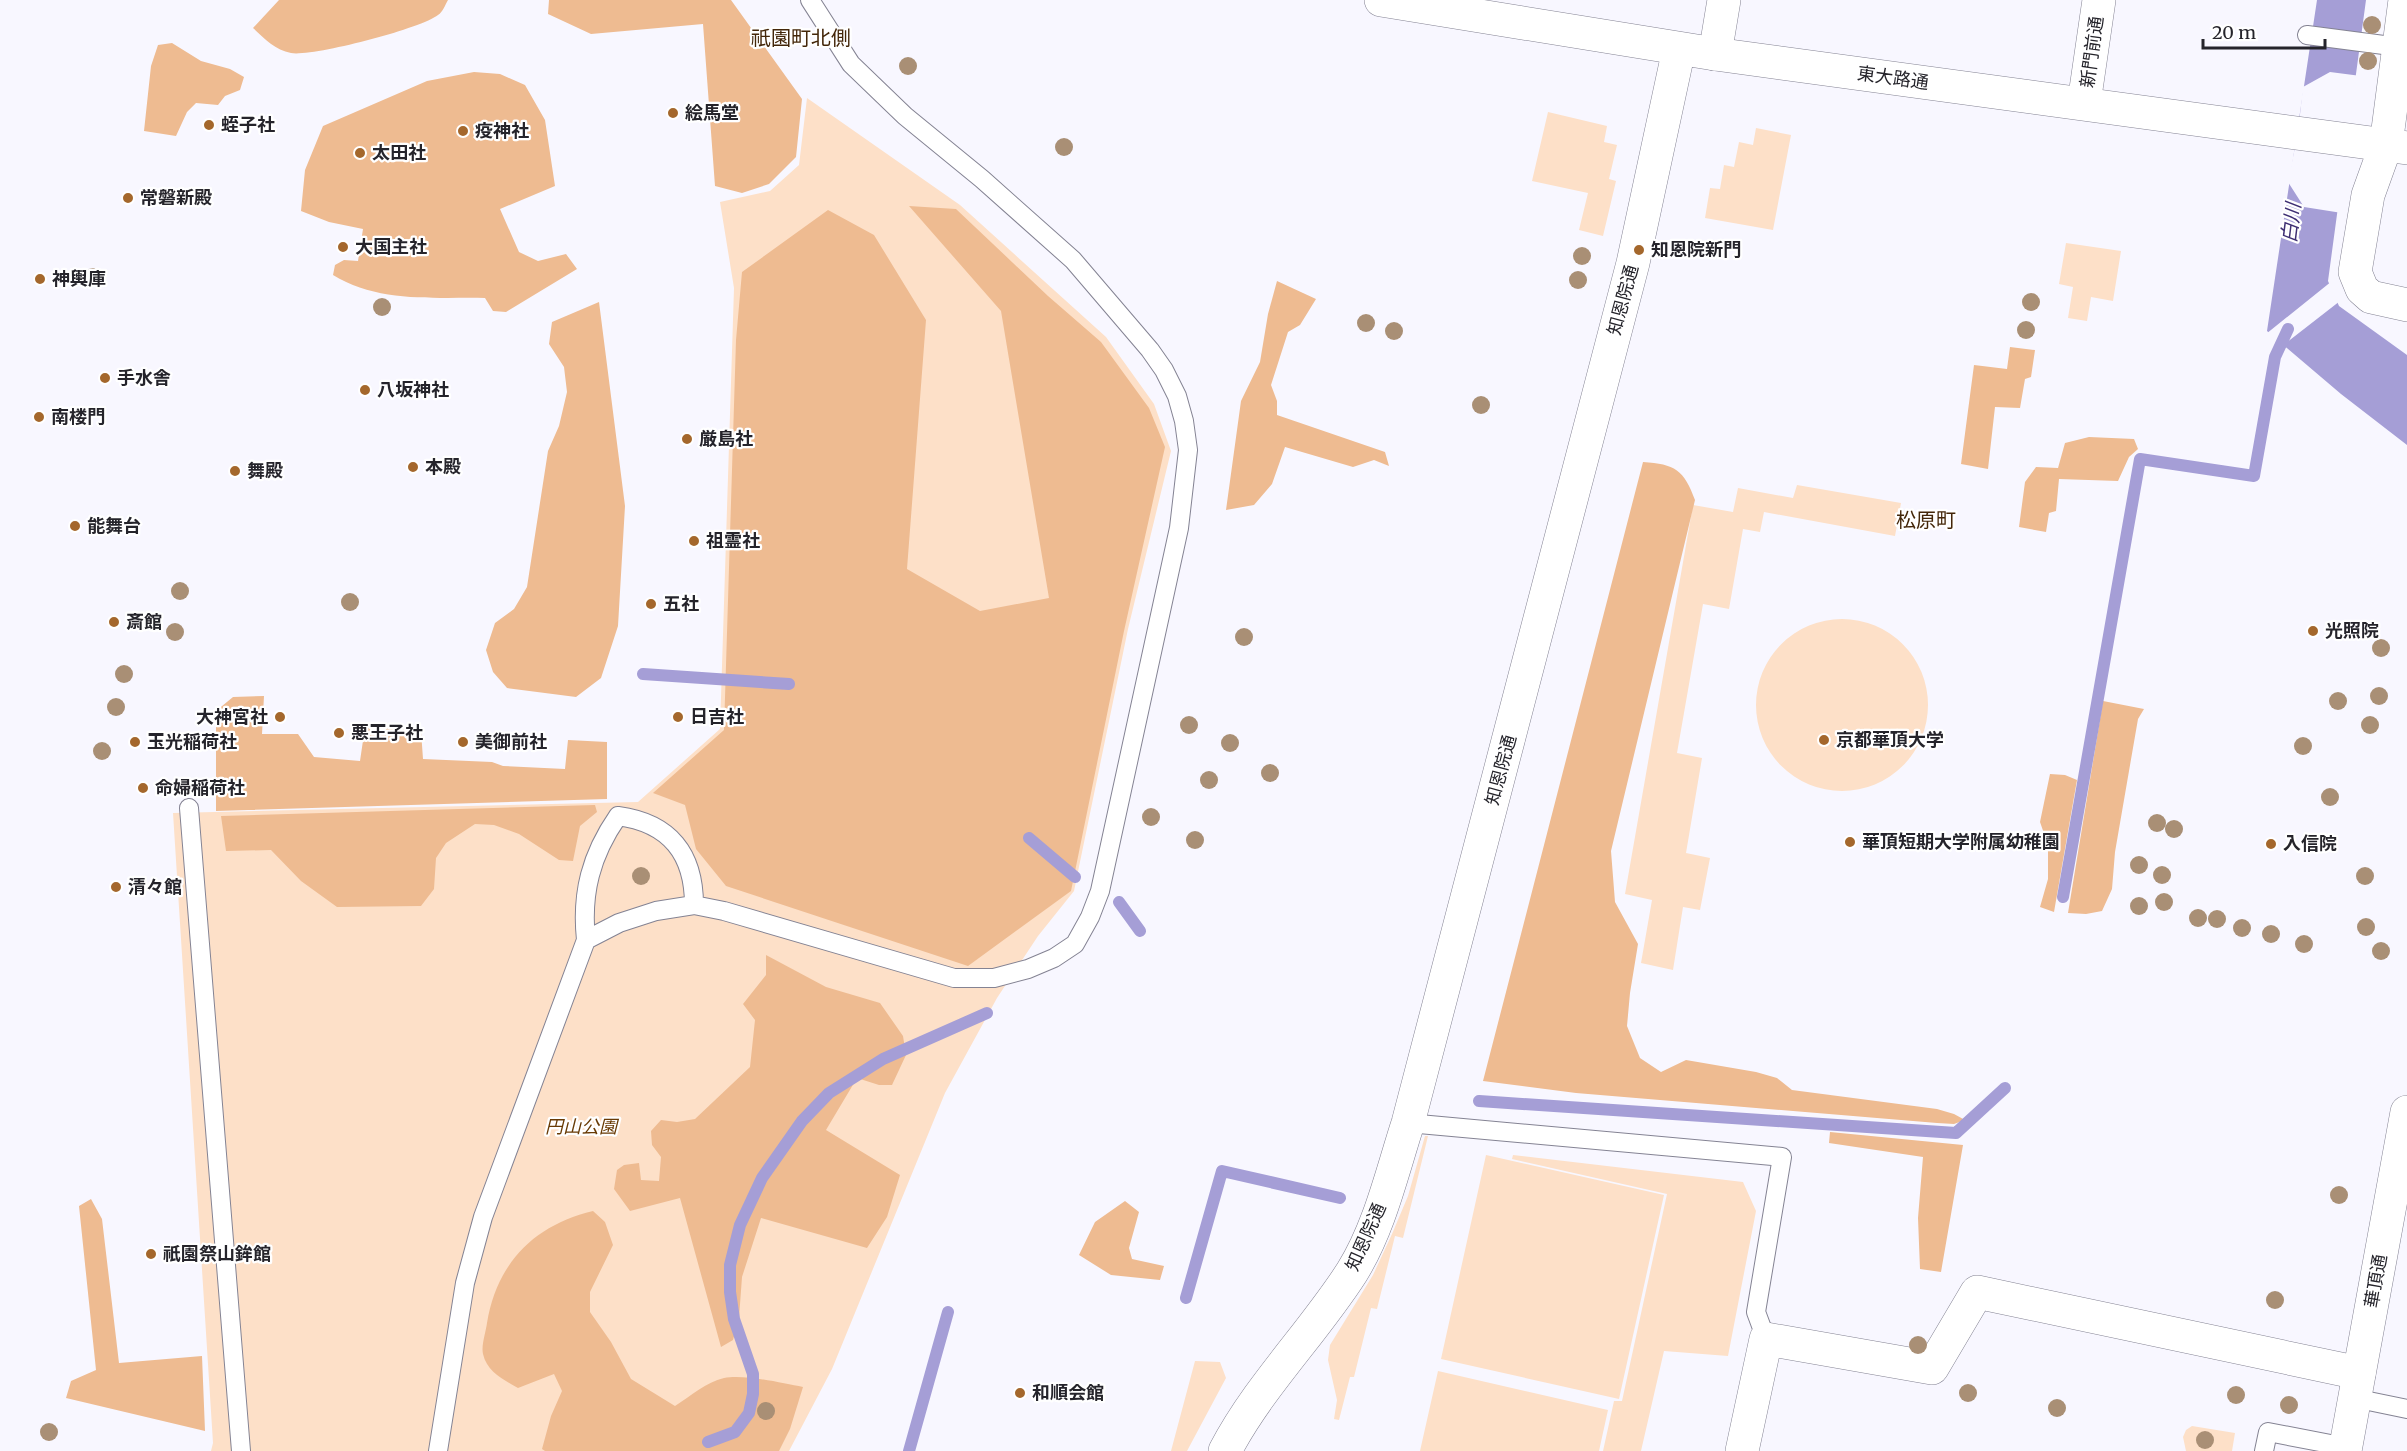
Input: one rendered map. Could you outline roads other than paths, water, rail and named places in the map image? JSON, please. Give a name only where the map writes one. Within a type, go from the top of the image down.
[{"type":"street","name":"東大路通","points":[[1381,0],[1679,49],[2383,145]]},
{"type":"street","points":[[1715,54],[1724,0]]},
{"type":"street","name":"新門前通","points":[[2084,103],[2100,0]]},
{"type":"street","points":[[2405,0],[2383,145],[2368,195],[2355,272],[2362,289],[2371,297],[2407,305]]},
{"type":"street","name":"知恩院通","points":[[1225,1451],[1273,1378],[1352,1272],[1377,1220],[1408,1122],[1633,263],[1679,49]]},
{"type":"street","name":"華頂通","points":[[2345,1449],[2400,1192],[2407,1112]]},
{"type":"street","points":[[1742,1451],[1766,1339],[1932,1368],[1977,1292],[2357,1386]]},
{"type":"lane","points":[[586,940],[637,916],[693,905],[724,911],[954,978],[983,979],[1009,975],[1054,958],[1075,944],[1101,891],[1179,528],[1188,450],[1184,420],[1177,396],[1164,370],[1150,350],[1073,260],[905,116],[851,64],[820,2]]},
{"type":"lane","points":[[2307,35],[2399,47]]},
{"type":"lane","points":[[189,808],[241,1451]]},
{"type":"lane","points":[[442,1448],[465,1283],[483,1217],[586,940],[584,919],[589,875],[596,854],[618,816],[649,823],[674,841],[691,871],[693,905]]},
{"type":"lane","points":[[1408,1122],[1782,1157],[1756,1312],[1766,1339]]},
{"type":"lane","points":[[2357,1386],[2407,1409]]},
{"type":"lane","points":[[2264,1451],[2261,1431],[2345,1449]]},
{"type":"water","name":"白川","points":[[2317,0],[2366,0],[2328,281],[2339,306],[2407,355],[2407,445],[2341,394],[2267,331]]},
{"type":"waterway","points":[[2063,897],[2140,459],[2254,476],[2275,357],[2288,329]]},
{"type":"waterway","points":[[643,674],[789,684]]},
{"type":"waterway","points":[[1029,838],[1075,877]]},
{"type":"waterway","points":[[1119,902],[1140,931]]},
{"type":"waterway","points":[[708,1442],[735,1432],[749,1413],[753,1394],[753,1374],[734,1319],[730,1292],[730,1265],[740,1225],[762,1178],[802,1121],[829,1093],[883,1059],[987,1013]]},
{"type":"waterway","points":[[1479,1101],[1956,1133],[2005,1088]]},
{"type":"waterway","points":[[1186,1298],[1222,1171],[1340,1198]]},
{"type":"waterway","points":[[909,1451],[948,1312]]},
{"type":"place","name":"絵馬堂","points":[[673,113]]},
{"type":"place","name":"蛭子社","points":[[209,125]]},
{"type":"place","name":"疫神社","points":[[463,131]]},
{"type":"place","name":"太田社","points":[[360,153]]},
{"type":"place","name":"常磐新殿","points":[[128,198]]},
{"type":"place","name":"大国主社","points":[[343,247]]},
{"type":"place","name":"知恩院新門","points":[[1639,250]]},
{"type":"place","name":"神輿庫","points":[[40,279]]},
{"type":"place","name":"手水舎","points":[[105,378]]},
{"type":"place","name":"八坂神社","points":[[365,390]]},
{"type":"place","name":"南楼門","points":[[39,417]]},
{"type":"place","name":"厳島社","points":[[687,439]]},
{"type":"place","name":"本殿","points":[[413,467]]},
{"type":"place","name":"舞殿","points":[[235,471]]},
{"type":"place","name":"能舞台","points":[[75,526]]},
{"type":"place","name":"祖霊社","points":[[694,541]]},
{"type":"place","name":"五社","points":[[651,604]]},
{"type":"place","name":"斎館","points":[[114,622]]},
{"type":"place","name":"光照院","points":[[2313,631]]},
{"type":"place","name":"大神宮社","points":[[280,717]]},
{"type":"place","name":"日吉社","points":[[678,717]]},
{"type":"place","name":"悪王子社","points":[[339,733]]},
{"type":"place","name":"京都華頂大学","points":[[1824,740]]},
{"type":"place","name":"玉光稲荷社","points":[[135,742]]},
{"type":"place","name":"美御前社","points":[[463,742]]},
{"type":"place","name":"命婦稲荷社","points":[[143,788]]},
{"type":"place","name":"華頂短期大学附属幼稚園","points":[[1850,842]]},
{"type":"place","name":"入信院","points":[[2271,844]]},
{"type":"place","name":"清々館","points":[[116,887]]},
{"type":"place","name":"祇園祭山鉾館","points":[[151,1254]]},
{"type":"place","name":"和順会館","points":[[1020,1393]]},
{"type":"district","name":"祇園町北側","points":[[801,38]]},
{"type":"district","name":"松原町","points":[[1926,520]]},
{"type":"park label","name":"円山公園","points":[[581,1127]]}]
